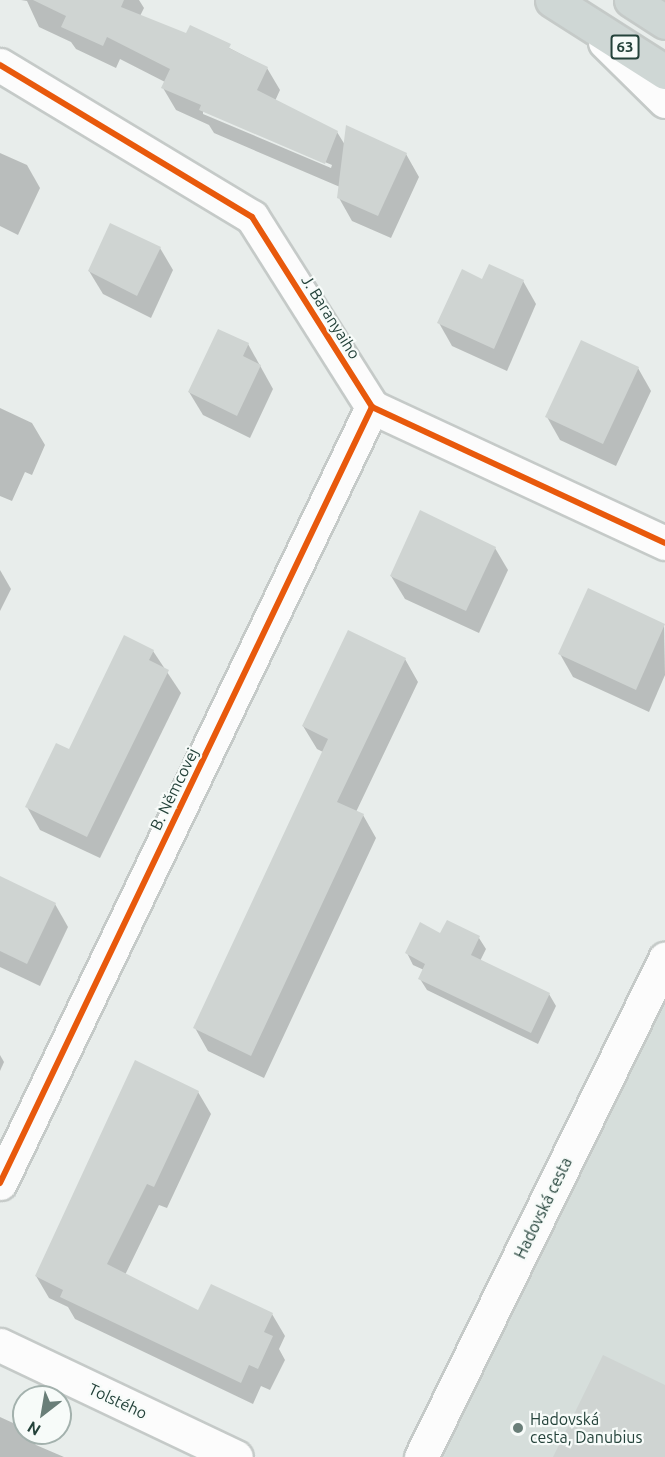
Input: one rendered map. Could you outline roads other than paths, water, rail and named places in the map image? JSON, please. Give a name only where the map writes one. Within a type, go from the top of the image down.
[{"type":"main road","name":"63","points":[[552,0],[665,72]]},
{"type":"main road","name":"63","points":[[631,0],[665,22]]},
{"type":"street","points":[[585,22],[665,101]]},
{"type":"street","name":"J. Baranyaiho","points":[[0,65],[252,217],[372,407]]},
{"type":"street","points":[[372,407],[665,543]]},
{"type":"street","name":"B. Němcovej","points":[[0,1184],[372,407]]},
{"type":"street","name":"Hadovská cesta","points":[[421,1457],[665,959]]},
{"type":"street","name":"Tolstého","points":[[0,1345],[236,1457]]},
{"type":"place","name":"Hadovská cesta, Danubius","points":[[518,1428]]}]
